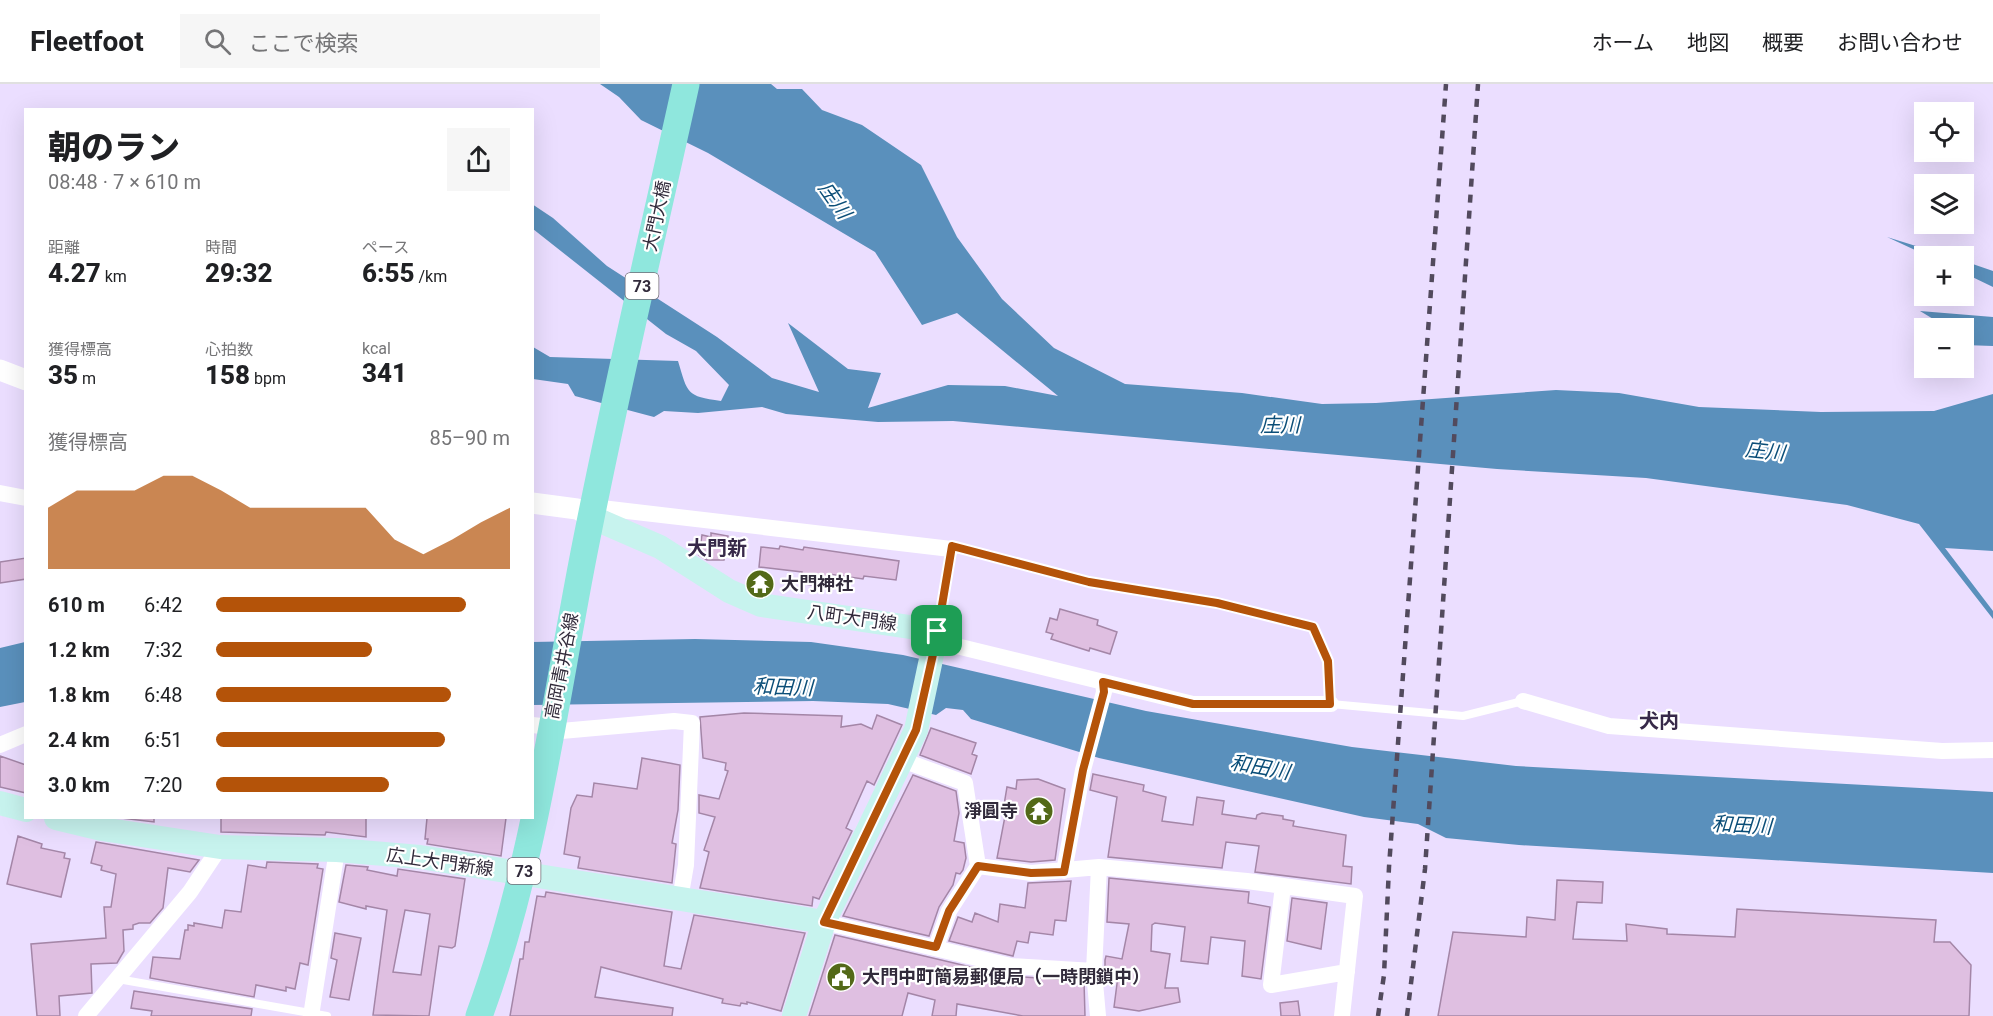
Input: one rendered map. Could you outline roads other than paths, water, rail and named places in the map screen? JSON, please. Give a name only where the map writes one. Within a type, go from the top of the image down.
[{"type":"main road","name":"大門大橋","points":[[594,504],[686,84]]},
{"type":"main road","name":"高岡青井谷線","points":[[534,804],[546,727],[594,504]]},
{"type":"main road","name":"八町大門線","points":[[594,504],[729,591],[761,605],[937,636]]},
{"type":"main road","points":[[794,1016],[824,922],[916,730],[937,636]]},
{"type":"main road","points":[[0,803],[24,809]]},
{"type":"main road","name":"広上大門新線","points":[[60,819],[102,829],[220,847],[337,850],[420,857],[824,922]]},
{"type":"main road","name":"高岡青井谷線","points":[[479,1016],[500,959],[523,874],[532,819]]},
{"type":"street","points":[[0,370],[24,379]]},
{"type":"street","points":[[0,493],[24,498]]},
{"type":"street","points":[[534,502],[577,509],[594,504],[951,549]]},
{"type":"street","points":[[937,636],[1104,687],[1193,704],[1330,704]]},
{"type":"street","points":[[1064,872],[1083,770],[1104,687]]},
{"type":"street","points":[[1523,701],[1609,726],[1942,751],[1993,750]]},
{"type":"street","points":[[546,727],[674,721],[692,723],[686,865],[680,899]]},
{"type":"street","points":[[0,745],[24,735]]},
{"type":"street","points":[[902,760],[965,783],[978,866],[949,911],[936,947]]},
{"type":"street","points":[[86,1016],[190,892],[220,847]]},
{"type":"street","points":[[317,1015],[337,850]]},
{"type":"street","points":[[978,866],[1031,873],[1064,872],[1099,867],[1283,886],[1355,896],[1342,1016]]},
{"type":"street","points":[[1098,1016],[1094,971],[1099,867]]},
{"type":"street","points":[[1283,886],[1271,985],[1347,972]]},
{"type":"street","points":[[824,922],[1011,966],[1094,971]]},
{"type":"lane","points":[[937,636],[952,546],[1089,582],[1217,603],[1313,627],[1328,661],[1330,704],[1463,716],[1523,701]]},
{"type":"lane","points":[[118,979],[317,1015]]},
{"type":"water","name":"庄川","points":[[600,84],[771,84],[777,89],[802,89],[822,110],[862,125],[921,165],[957,237],[1002,299],[1054,348],[1125,384],[1242,393],[1322,404],[1376,403],[1556,390],[1619,393],[1699,407],[1821,412],[1934,411],[1993,394],[1993,551],[1945,548],[1993,611],[1993,619],[1919,524],[1847,505],[1646,478],[1497,469],[953,421],[878,422],[786,414],[762,407],[698,413],[664,411],[654,417],[575,396],[568,384],[534,379],[534,348],[550,357],[678,361],[690,391],[695,395],[710,399],[721,401],[729,385],[696,351],[666,334],[534,230],[534,205],[553,218],[607,266],[717,337],[772,378],[819,392],[788,323],[848,369],[881,373],[868,408],[948,385],[1005,386],[1058,396],[957,313],[922,325],[875,252],[708,153],[641,120],[619,97]]},
{"type":"water","points":[[1887,237],[1916,246],[1914,250]]},
{"type":"water","points":[[1974,264],[1993,271],[1993,287],[1974,278]]},
{"type":"water","points":[[1920,311],[1993,317],[1993,346],[1974,345],[1974,318],[1932,318]]},
{"type":"water","name":"和田川","points":[[695,639],[811,642],[903,655],[1146,711],[1352,747],[1516,766],[1993,792],[1993,873],[1519,845],[1446,838],[1418,824],[1364,817],[1099,758],[971,719],[963,710],[946,708],[936,715],[888,704],[813,701],[534,705],[534,642]]},
{"type":"water","points":[[24,642],[24,702],[0,707],[0,648]]},
{"type":"railway","points":[[1378,1016],[1384,975],[1389,867],[1446,84]]},
{"type":"railway","points":[[1407,1016],[1425,869],[1478,84]]},
{"type":"place","name":"大門神社","points":[[760,584]]},
{"type":"place","name":"淨圓寺","points":[[1039,811]]},
{"type":"place","name":"大門中町簡易郵便局（一時閉鎖中）","points":[[841,977]]},
{"type":"district","name":"大門新","points":[[717,548]]},
{"type":"district","name":"犬内","points":[[1659,721]]}]
